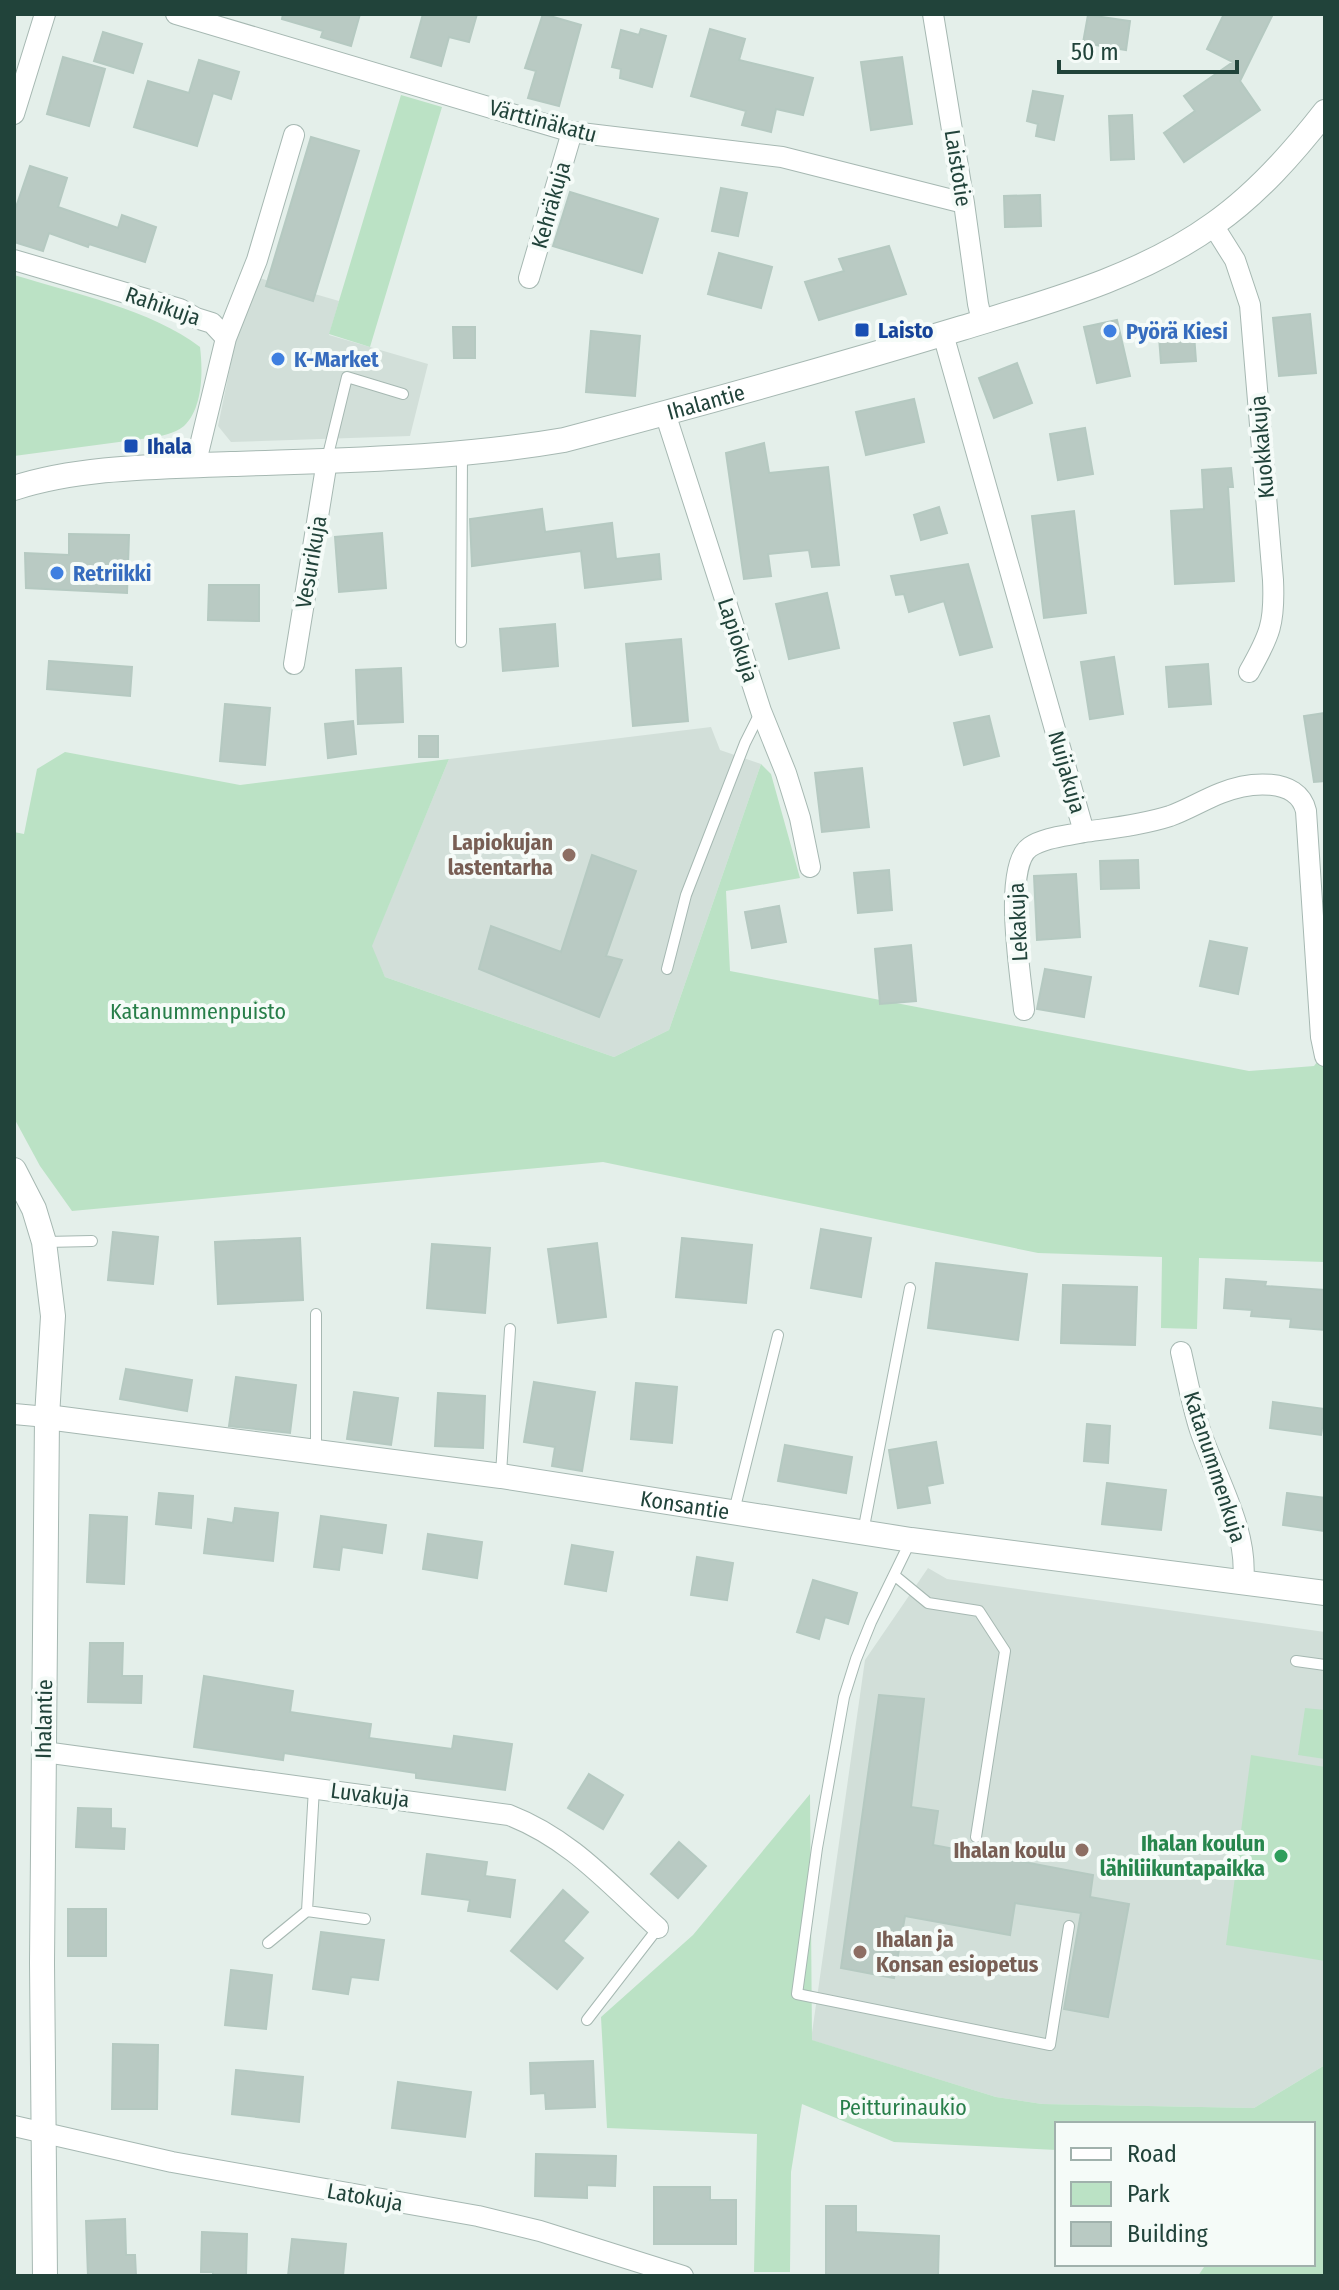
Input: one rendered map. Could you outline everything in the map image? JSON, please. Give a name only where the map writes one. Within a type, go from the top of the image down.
[{"type":"street","points":[[14,114],[45,14]]},
{"type":"street","name":"Värttinäkatu","points":[[176,14],[572,132],[782,157],[964,203]]},
{"type":"street","name":"Laistotie","points":[[933,14],[982,321]]},
{"type":"street","name":"Ihalantie","points":[[14,488],[109,471],[462,454],[564,440],[943,334],[1104,281],[1154,259],[1213,225],[1257,189],[1304,140],[1325,112]]},
{"type":"street","name":"Kehräkuja","points":[[529,278],[572,132]]},
{"type":"street","points":[[226,338],[257,260],[294,135]]},
{"type":"street","name":"Kuokkakuja","points":[[1213,225],[1235,260],[1250,305],[1273,580],[1274,610],[1269,636],[1249,672]]},
{"type":"street","name":"Rahikuja","points":[[14,260],[180,309],[212,323],[226,338],[195,466]]},
{"type":"street","name":"Nuijakuja","points":[[943,334],[1084,832],[1136,825],[1171,815],[1223,791],[1249,785],[1285,787],[1297,793],[1304,801],[1306,811],[1321,1037],[1325,1056]]},
{"type":"street","name":"Lapiokuja","points":[[665,413],[761,711],[786,773],[800,818],[810,867]]},
{"type":"street","name":"Vesurikuja","points":[[294,664],[327,461]]},
{"type":"street","name":"Lekakuja","points":[[1024,1010],[1014,890],[1019,860],[1027,848],[1040,842],[1084,832]]},
{"type":"street","name":"Ihalantie","points":[[14,1170],[34,1209],[44,1242],[53,1316],[47,1417],[42,1963],[45,2276]]},
{"type":"street","name":"Katanummenkuja","points":[[1181,1352],[1200,1429],[1241,1544],[1245,1565],[1243,1582]]},
{"type":"street","points":[[14,1414],[47,1417]]},
{"type":"street","name":"Konsantie","points":[[47,1417],[316,1450],[911,1540],[1325,1593]]},
{"type":"street","name":"Luvakuja","points":[[44,1752],[509,1815],[536,1825],[566,1844],[658,1928]]},
{"type":"street","name":"Latokuja","points":[[14,2126],[172,2162],[478,2216],[540,2231],[683,2276]]},
{"type":"lane","points":[[327,461],[347,377],[403,394]]},
{"type":"lane","points":[[461,642],[462,454]]},
{"type":"lane","points":[[667,969],[686,895],[745,743],[761,711]]},
{"type":"lane","points":[[44,1242],[92,1241]]},
{"type":"lane","points":[[863,1532],[910,1288]]},
{"type":"lane","points":[[316,1314],[316,1450]]},
{"type":"lane","points":[[501,1476],[510,1329]]},
{"type":"lane","points":[[734,1511],[778,1335]]},
{"type":"lane","points":[[911,1540],[856,1659],[844,1697],[817,1848],[797,1994],[1050,2045],[1069,1926]]},
{"type":"lane","points":[[894,1575],[928,1603],[979,1611],[1005,1651],[976,1837]]},
{"type":"lane","points":[[1296,1661],[1325,1665]]},
{"type":"lane","points":[[307,1911],[314,1788]]},
{"type":"lane","points":[[268,1943],[307,1911],[365,1919]]},
{"type":"lane","points":[[587,2020],[658,1928]]},
{"type":"shaded area","points":[[249,275],[339,301],[329,335],[428,364],[410,436],[231,442],[218,426]]},
{"type":"shaded area","name":"Lapiokujan lastentarha","points":[[711,727],[720,750],[761,764],[669,1030],[614,1057],[385,977],[371,947],[449,759]]},
{"type":"shaded area","name":"Ihalan koulu","points":[[928,1568],[947,1579],[1325,1632],[1325,2065],[1254,2108],[1042,2104],[996,2097],[811,2040],[865,1660]]},
{"type":"green space","points":[[401,95],[442,107],[370,347],[329,334]]},
{"type":"green space","points":[[14,275],[136,313],[181,334],[200,347],[198,399],[184,426],[172,433],[154,437],[14,456]]},
{"type":"green space","name":"Katanummenpuisto","points":[[65,752],[240,785],[449,759],[372,946],[385,977],[614,1057],[669,1030],[761,764],[771,774],[800,878],[726,891],[730,971],[1249,1071],[1314,1066],[1325,1052],[1325,1262],[1199,1258],[1197,1329],[1161,1328],[1162,1257],[1038,1253],[603,1162],[72,1211],[40,1166],[14,1118],[14,832],[24,834],[37,769]]},
{"type":"green space","points":[[1305,1708],[1325,1710],[1325,1759],[1298,1755]]},
{"type":"green space","name":"Ihalan koulun lähiliikuntapaikka","points":[[1251,1755],[1325,1767],[1325,1961],[1226,1945]]},
{"type":"green space","name":"Peitturinaukio","points":[[810,1794],[812,2040],[996,2097],[1042,2104],[1254,2108],[1325,2065],[1325,2276],[1198,2276],[1205,2266],[1315,2266],[1315,2122],[1055,2122],[1055,2150],[894,2142],[802,2104],[791,2172],[790,2272],[754,2272],[757,2134],[607,2128],[601,2017],[693,1935]]},
{"type":"building","points":[[283,14],[360,14],[351,46],[321,37],[323,31],[282,19]]},
{"type":"building","points":[[423,14],[477,14],[469,42],[449,37],[441,66],[411,57]]},
{"type":"building","points":[[543,14],[581,25],[559,106],[528,98],[536,71],[525,68]]},
{"type":"building","points":[[1224,14],[1273,14],[1240,81],[1260,110],[1184,162],[1164,133],[1195,111],[1184,96],[1233,62],[1207,49]]},
{"type":"building","points":[[1088,15],[1130,21],[1126,50],[1083,43]]},
{"type":"building","points":[[641,29],[666,36],[652,87],[620,78],[621,69],[612,67],[621,30],[639,35]]},
{"type":"building","points":[[710,29],[745,39],[739,60],[813,78],[803,115],[776,109],[771,132],[742,125],[746,111],[691,96]]},
{"type":"building","points":[[103,32],[142,44],[133,73],[94,61]]},
{"type":"building","points":[[63,57],[105,69],[89,126],[47,114]]},
{"type":"building","points":[[902,57],[912,124],[871,130],[861,62]]},
{"type":"building","points":[[199,60],[239,72],[231,99],[213,93],[197,146],[134,127],[148,81],[189,93]]},
{"type":"building","points":[[1033,91],[1063,96],[1054,140],[1036,136],[1038,124],[1027,121]]},
{"type":"building","points":[[1132,115],[1134,159],[1111,160],[1109,116]]},
{"type":"building","points":[[311,137],[359,151],[313,301],[266,286]]},
{"type":"building","points":[[30,166],[67,178],[58,207],[118,228],[122,215],[156,227],[145,262],[49,233],[43,251],[14,242],[14,213]]},
{"type":"building","points":[[721,188],[747,193],[738,236],[712,231]]},
{"type":"building","points":[[570,192],[658,219],[642,273],[553,246]]},
{"type":"building","points":[[1040,195],[1041,226],[1005,227],[1004,196]]},
{"type":"building","points":[[889,246],[906,294],[819,320],[805,282],[844,271],[839,259]]},
{"type":"building","points":[[719,253],[772,267],[761,308],[708,294]]},
{"type":"building","points":[[1310,314],[1316,373],[1279,376],[1273,318]]},
{"type":"building","points":[[1117,320],[1130,376],[1097,383],[1084,327]]},
{"type":"building","points":[[453,327],[475,327],[475,358],[454,358]]},
{"type":"building","points":[[591,331],[640,336],[635,396],[586,392]]},
{"type":"building","points":[[1194,334],[1196,361],[1161,363],[1159,337]]},
{"type":"building","points":[[1017,363],[1032,403],[994,418],[979,378]]},
{"type":"building","points":[[914,399],[924,442],[866,455],[856,412]]},
{"type":"building","points":[[1085,428],[1093,474],[1058,480],[1050,434]]},
{"type":"building","points":[[764,443],[769,473],[828,467],[839,565],[812,567],[809,550],[768,554],[771,576],[744,579],[726,453]]},
{"type":"building","points":[[1231,468],[1233,487],[1228,487],[1234,581],[1175,584],[1171,511],[1204,509],[1202,470]]},
{"type":"building","points":[[939,507],[947,533],[921,540],[914,515]]},
{"type":"building","points":[[542,509],[545,532],[612,523],[616,559],[659,554],[661,579],[585,588],[581,551],[472,566],[470,519]]},
{"type":"building","points":[[1074,511],[1086,613],[1044,618],[1032,516]]},
{"type":"building","points":[[382,533],[386,588],[339,592],[335,537]]},
{"type":"building","points":[[69,534],[129,535],[127,593],[26,588],[25,553],[69,555]]},
{"type":"building","points":[[968,564],[992,647],[960,655],[944,601],[909,612],[904,594],[896,595],[891,576]]},
{"type":"building","points":[[209,585],[259,585],[259,621],[208,620]]},
{"type":"building","points":[[827,593],[839,648],[789,659],[776,604]]},
{"type":"building","points":[[555,624],[558,666],[503,671],[500,629]]},
{"type":"building","points":[[681,639],[688,721],[633,726],[626,644]]},
{"type":"building","points":[[1114,657],[1123,714],[1090,719],[1081,662]]},
{"type":"building","points":[[49,661],[132,667],[130,696],[47,689]]},
{"type":"building","points":[[1208,664],[1211,704],[1169,707],[1166,667]]},
{"type":"building","points":[[401,668],[403,722],[358,724],[356,670]]},
{"type":"building","points":[[225,704],[270,708],[265,765],[220,761]]},
{"type":"building","points":[[1325,713],[1325,781],[1314,782],[1304,716]]},
{"type":"building","points":[[989,716],[999,756],[964,765],[954,723]]},
{"type":"building","points":[[353,721],[356,754],[328,758],[325,724]]},
{"type":"building","points":[[419,736],[438,736],[438,757],[419,757]]},
{"type":"building","points":[[862,768],[869,827],[822,832],[815,773]]},
{"type":"building","points":[[592,855],[636,871],[606,956],[622,960],[599,1017],[479,969],[491,926],[561,952]]},
{"type":"building","points":[[1138,860],[1139,888],[1101,889],[1100,861]]},
{"type":"building","points":[[889,870],[892,910],[858,913],[854,873]]},
{"type":"building","points":[[1076,874],[1080,937],[1037,940],[1034,876]]},
{"type":"building","points":[[779,906],[786,942],[752,948],[745,912]]},
{"type":"building","points":[[1210,941],[1247,948],[1238,994],[1200,986]]},
{"type":"building","points":[[911,945],[916,1001],[880,1004],[875,949]]},
{"type":"building","points":[[1045,969],[1091,977],[1084,1017],[1037,1009]]},
{"type":"building","points":[[821,1229],[871,1238],[861,1297],[811,1288]]},
{"type":"building","points":[[113,1232],[158,1237],[153,1284],[108,1280]]},
{"type":"building","points":[[300,1238],[303,1300],[218,1304],[215,1242]]},
{"type":"building","points":[[682,1238],[752,1245],[746,1303],[676,1297]]},
{"type":"building","points":[[597,1243],[606,1317],[558,1323],[548,1249]]},
{"type":"building","points":[[432,1244],[490,1248],[485,1313],[427,1308]]},
{"type":"building","points":[[936,1263],[1027,1274],[1018,1340],[928,1328]]},
{"type":"building","points":[[1226,1279],[1266,1282],[1265,1286],[1325,1290],[1325,1330],[1290,1327],[1291,1319],[1251,1316],[1252,1310],[1224,1308]]},
{"type":"building","points":[[1063,1285],[1137,1287],[1135,1345],[1061,1343]]},
{"type":"building","points":[[126,1369],[192,1380],[187,1411],[120,1399]]},
{"type":"building","points":[[236,1377],[296,1385],[290,1433],[229,1426]]},
{"type":"building","points":[[534,1382],[595,1392],[582,1471],[552,1466],[555,1447],[524,1442]]},
{"type":"building","points":[[636,1383],[677,1387],[672,1443],[631,1439]]},
{"type":"building","points":[[354,1392],[398,1398],[391,1445],[347,1439]]},
{"type":"building","points":[[438,1393],[485,1396],[483,1448],[435,1446]]},
{"type":"building","points":[[1273,1402],[1325,1409],[1321,1435],[1270,1428]]},
{"type":"building","points":[[1087,1424],[1110,1426],[1108,1463],[1084,1461]]},
{"type":"building","points":[[936,1442],[943,1483],[927,1486],[930,1503],[898,1508],[889,1450]]},
{"type":"building","points":[[785,1445],[852,1457],[846,1493],[778,1481]]},
{"type":"building","points":[[1107,1483],[1166,1490],[1161,1530],[1102,1524]]},
{"type":"building","points":[[159,1493],[193,1496],[191,1528],[156,1524]]},
{"type":"building","points":[[1287,1493],[1325,1498],[1325,1531],[1283,1525]]},
{"type":"building","points":[[235,1508],[278,1513],[273,1561],[204,1553],[208,1519],[233,1523]]},
{"type":"building","points":[[90,1515],[127,1517],[124,1584],[87,1582]]},
{"type":"building","points":[[321,1516],[386,1525],[382,1553],[342,1547],[339,1570],[314,1567]]},
{"type":"building","points":[[428,1534],[482,1542],[477,1578],[423,1569]]},
{"type":"building","points":[[572,1545],[613,1552],[606,1591],[565,1584]]},
{"type":"building","points":[[697,1557],[733,1563],[727,1600],[691,1595]]},
{"type":"building","points":[[813,1580],[857,1593],[848,1624],[825,1617],[819,1639],[797,1632]]},
{"type":"building","points":[[90,1643],[123,1643],[122,1676],[142,1676],[141,1703],[88,1702]]},
{"type":"building","points":[[204,1676],[293,1691],[290,1712],[371,1724],[369,1738],[452,1749],[454,1736],[512,1744],[505,1790],[416,1778],[416,1773],[284,1753],[283,1760],[194,1747]]},
{"type":"building","points":[[879,1695],[924,1699],[911,1807],[938,1811],[933,1845],[1093,1875],[1090,1897],[1129,1904],[1108,2017],[1064,2009],[1081,1913],[1015,1903],[1010,1935],[905,1916],[894,1978],[841,1968]]},
{"type":"building","points":[[589,1774],[623,1795],[603,1829],[568,1808]]},
{"type":"building","points":[[78,1808],[111,1809],[111,1828],[125,1829],[124,1849],[76,1847]]},
{"type":"building","points":[[679,1842],[706,1866],[678,1898],[651,1874]]},
{"type":"building","points":[[427,1854],[487,1862],[485,1876],[515,1880],[510,1917],[468,1911],[470,1900],[422,1894]]},
{"type":"building","points":[[563,1890],[588,1912],[563,1941],[583,1958],[557,1989],[511,1951]]},
{"type":"building","points":[[68,1909],[106,1909],[106,1956],[68,1956]]},
{"type":"building","points":[[321,1932],[384,1940],[378,1980],[351,1977],[348,1994],[313,1989]]},
{"type":"building","points":[[231,1970],[272,1975],[266,2029],[225,2025]]},
{"type":"building","points":[[113,2044],[158,2045],[157,2109],[112,2109]]},
{"type":"building","points":[[593,2061],[595,2107],[546,2109],[545,2093],[531,2094],[530,2063]]},
{"type":"building","points":[[236,2070],[303,2077],[299,2122],[232,2114]]},
{"type":"building","points":[[398,2082],[471,2092],[465,2137],[392,2128]]},
{"type":"building","points":[[536,2154],[616,2156],[615,2186],[587,2185],[587,2198],[535,2196]]},
{"type":"building","points":[[654,2187],[710,2187],[710,2200],[736,2200],[736,2244],[654,2244]]},
{"type":"building","points":[[826,2206],[856,2206],[856,2232],[939,2236],[938,2276],[826,2276]]},
{"type":"building","points":[[125,2219],[126,2255],[135,2255],[136,2276],[88,2276],[86,2221]]},
{"type":"building","points":[[202,2232],[247,2234],[246,2276],[213,2276],[213,2272],[201,2272]]},
{"type":"building","points":[[292,2239],[346,2244],[343,2276],[288,2276]]},
{"type":"place","name":"Laisto","points":[[862,330]]},
{"type":"place","name":"Pyörä Kiesi","points":[[1110,331]]},
{"type":"place","name":"K-Market","points":[[278,359]]},
{"type":"place","name":"Ihala","points":[[131,446]]},
{"type":"place","name":"Retriikki","points":[[57,573]]},
{"type":"place","name":"Lapiokujan lastentarha","points":[[569,855]]},
{"type":"place","name":"Ihalan koulu","points":[[1082,1850]]},
{"type":"place","name":"Ihalan koulun lähiliikuntapaikka","points":[[1281,1856]]},
{"type":"place","name":"Ihalan ja Konsan esiopetus","points":[[860,1952]]}]
